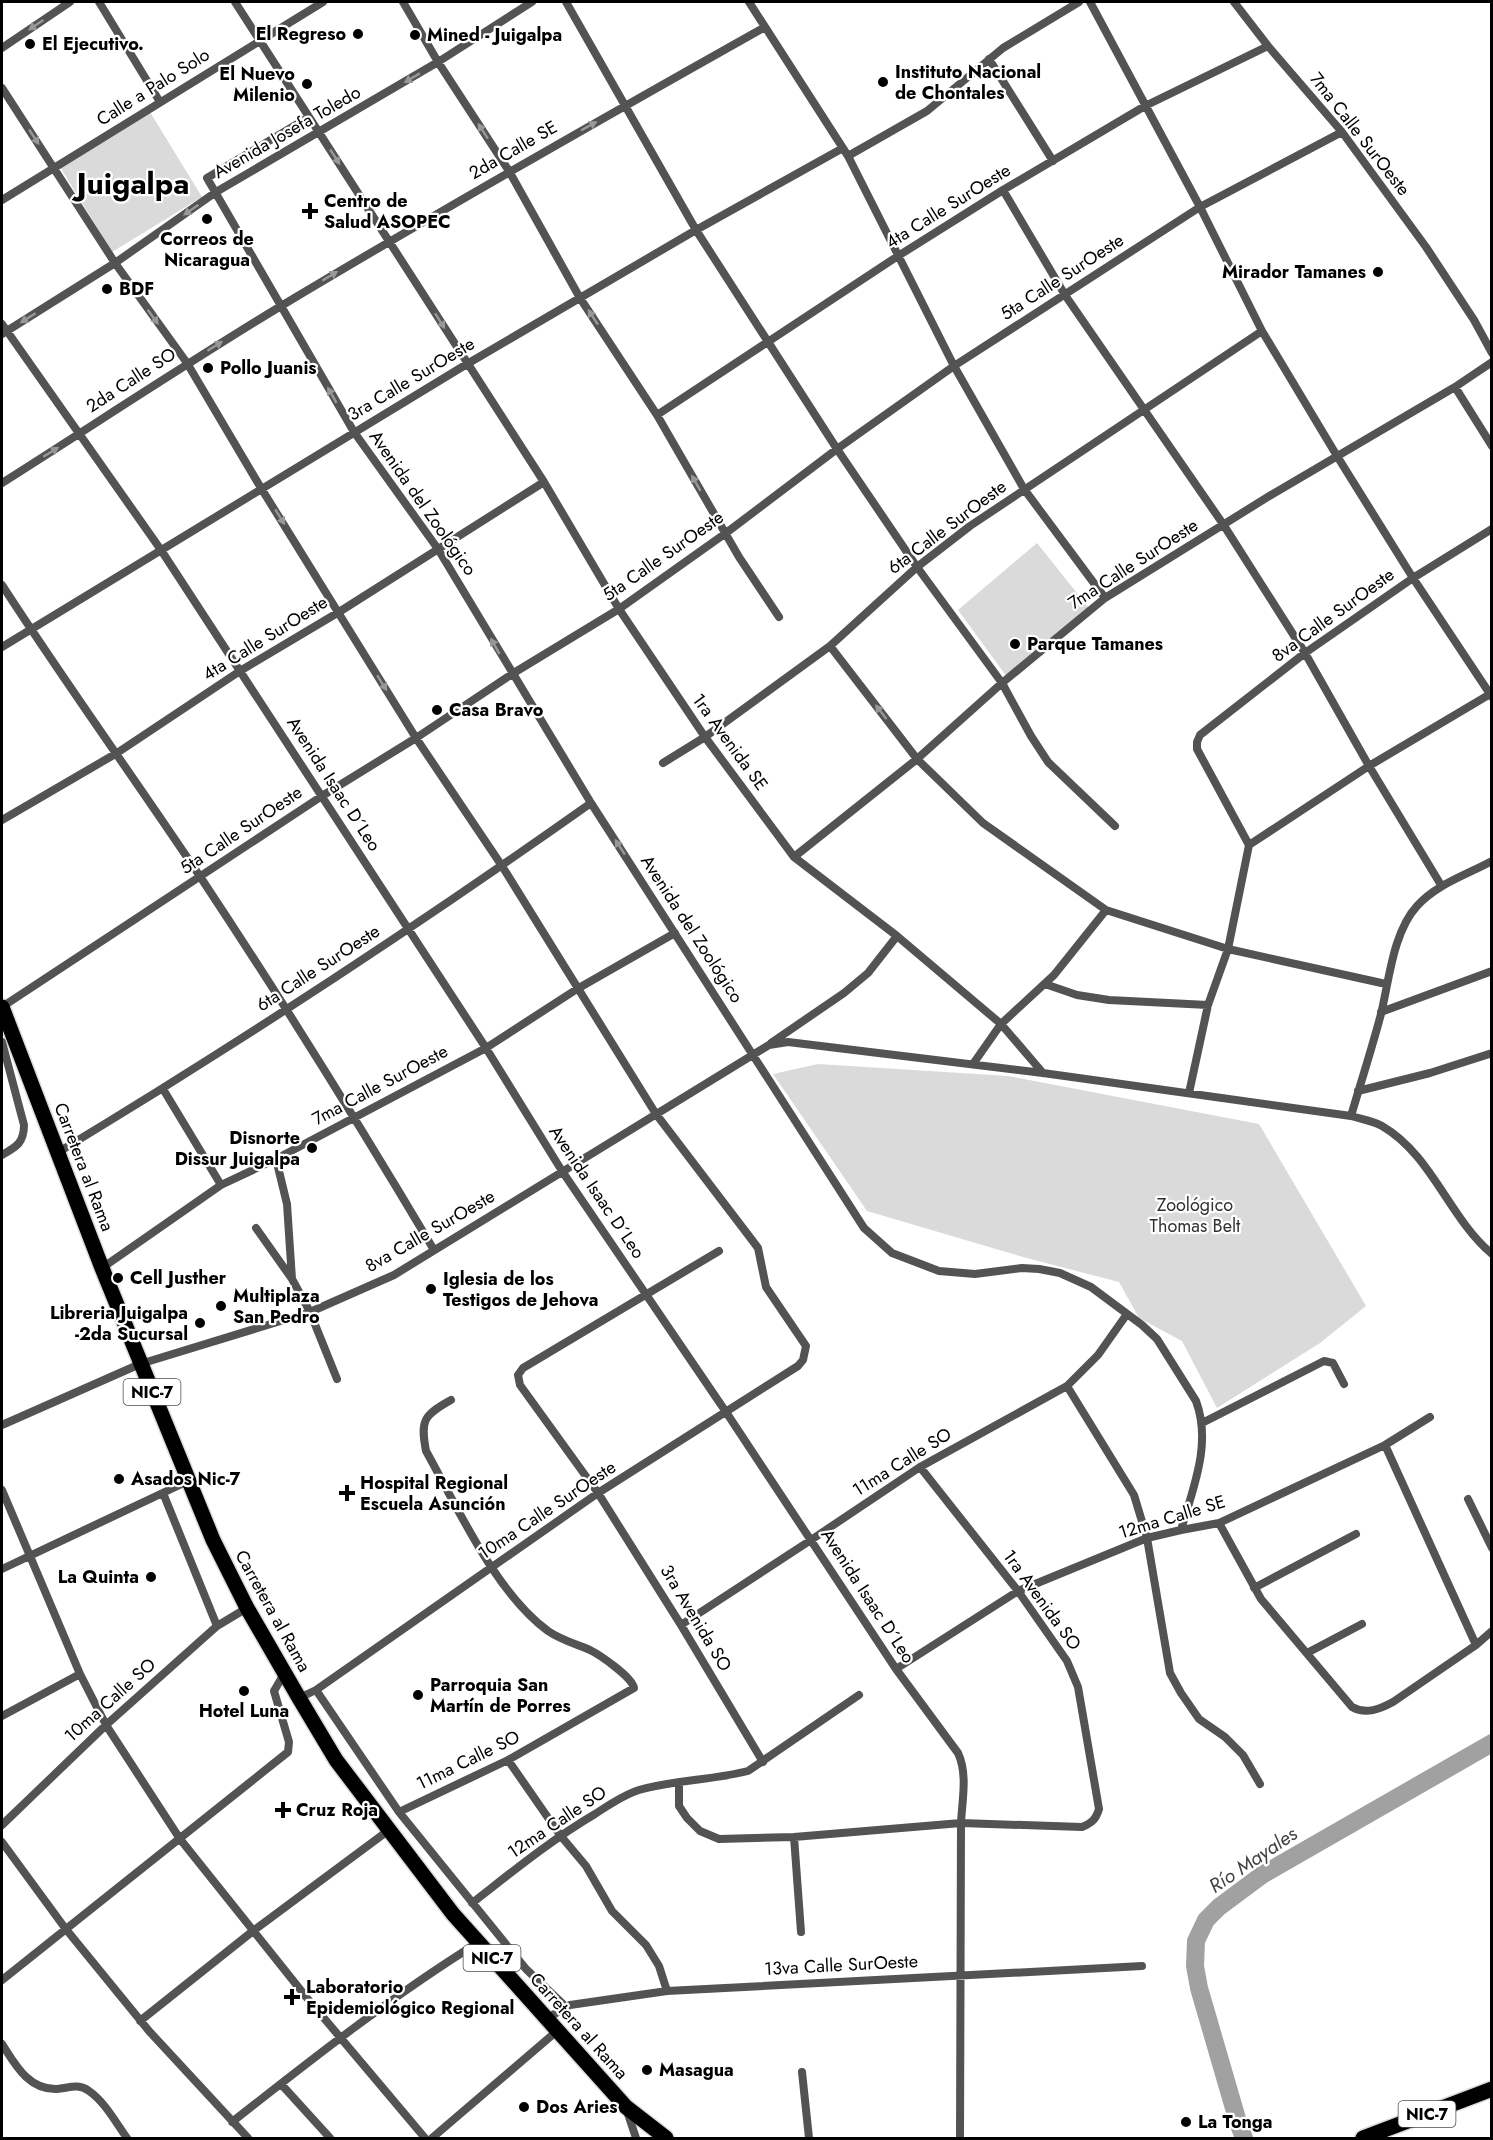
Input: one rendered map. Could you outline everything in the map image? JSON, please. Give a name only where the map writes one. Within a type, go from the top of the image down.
[{"type":"highway","name":"Carretera al Rama","points":[[2,1007],[6,1048],[57,1153],[140,1364],[213,1540],[247,1608],[299,1698],[336,1760],[453,1914],[626,2107],[666,2139]]},
{"type":"highway","name":"NIC-7","points":[[1363,2139],[1491,2089]]},
{"type":"street","points":[[2,48],[70,2]]},
{"type":"street","points":[[99,2],[159,102]]},
{"type":"street","name":"1ra Avenida SE","points":[[236,2],[544,482],[619,609],[705,737],[794,857],[897,936],[1001,1024],[1043,1073]]},
{"type":"street","name":"Calle a Palo Solo","points":[[2,200],[323,2]]},
{"type":"street","points":[[403,2],[438,62],[509,171],[580,298],[657,415],[760,590],[779,617]]},
{"type":"street","name":"Avenida Josefa Toledo","points":[[3,330],[115,263],[216,192],[320,133],[532,2]]},
{"type":"street","points":[[566,2],[696,230],[837,448],[917,567],[1002,683],[1048,762],[1115,826]]},
{"type":"street","points":[[748,2],[845,152],[954,366],[1024,489],[1104,598]]},
{"type":"street","name":"3ra Calle SurOeste","points":[[2,647],[467,364],[696,230],[927,111],[1003,48],[1079,2]]},
{"type":"street","points":[[1090,2],[1200,207],[1262,331],[1413,578],[1491,695],[1369,766],[1249,845],[1228,949],[1208,1005],[1189,1093]]},
{"type":"street","name":"7ma Calle SurOeste","points":[[1234,2],[1268,46],[1342,132],[1432,256],[1474,320],[1491,353]]},
{"type":"street","name":"2da Calle SE","points":[[280,306],[509,171],[765,27]]},
{"type":"street","name":"4ta Calle SurOeste","points":[[657,415],[898,256],[1003,190],[1145,106],[1268,46]]},
{"type":"street","points":[[989,59],[1053,160]]},
{"type":"street","points":[[2,88],[115,263],[188,363],[261,488],[416,738],[501,866],[656,1114]]},
{"type":"street","points":[[216,192],[207,178],[309,117]]},
{"type":"street","name":"5ta Calle SurOeste","points":[[2,1007],[201,878],[322,796],[416,738],[512,674],[619,609],[726,533],[837,448],[954,366],[1200,207],[1342,132]]},
{"type":"street","points":[[1003,190],[1065,295],[1223,525],[1305,653],[1369,766],[1441,885]]},
{"type":"street","name":"Avenida del Zoológico","points":[[216,192],[354,432],[438,549],[591,803],[864,1228],[892,1253],[939,1271],[975,1274],[1022,1268],[1060,1274],[1091,1287],[1150,1331],[1164,1347],[1196,1401],[1202,1423],[1201,1456],[1181,1530]]},
{"type":"street","name":"2da Calle SO","points":[[2,483],[280,306]]},
{"type":"street","name":"Avenida Isaac D´Leo","points":[[3,330],[161,550],[486,1048],[562,1171],[726,1412],[896,1670],[958,1753],[962,1761],[960,2139]]},
{"type":"street","name":"6ta Calle SurOeste","points":[[663,763],[705,737],[830,646],[917,567],[970,526],[1262,331]]},
{"type":"street","name":"7ma Calle SurOeste","points":[[794,857],[917,759],[1002,683],[1104,598],[1455,387],[1491,362]]},
{"type":"street","points":[[1455,387],[1491,446]]},
{"type":"street","name":"4ta Calle SurOeste","points":[[2,820],[117,753],[240,671],[339,612],[544,482]]},
{"type":"street","name":"8va Calle SurOeste","points":[[1249,845],[1197,749],[1200,735],[1305,653],[1413,578],[1491,529]]},
{"type":"street","points":[[2,585],[201,878],[286,1008],[355,1117],[434,1250]]},
{"type":"street","points":[[830,646],[917,759],[983,823],[1106,910],[1228,949],[1386,984]]},
{"type":"street","name":"6ta Calle SurOeste","points":[[57,1153],[163,1089],[407,929],[591,803]]},
{"type":"street","points":[[1351,1116],[1381,1012],[1386,984],[1409,917],[1417,906],[1441,885],[1491,861]]},
{"type":"street","points":[[973,1064],[1001,1024],[1046,984],[1106,910]]},
{"type":"street","name":"7ma Calle SurOeste","points":[[102,1268],[221,1185],[276,1159],[486,1048],[577,989],[675,933]]},
{"type":"street","name":"8va Calle SurOeste","points":[[2,1425],[140,1364],[310,1312],[394,1275],[753,1056],[844,993],[868,973],[897,936]]},
{"type":"street","points":[[1381,1012],[1491,971]]},
{"type":"street","points":[[1046,984],[1077,995],[1109,1000],[1208,1005]]},
{"type":"street","points":[[769,1045],[788,1042],[810,1043],[1351,1116],[1380,1125],[1394,1134],[1416,1155],[1463,1221],[1491,1254]]},
{"type":"street","points":[[2,1155],[21,1143],[24,1135],[24,1125],[6,1048]]},
{"type":"street","points":[[1358,1091],[1430,1073],[1491,1053]]},
{"type":"street","points":[[163,1089],[221,1185]]},
{"type":"street","name":"10ma Calle SurOeste","points":[[299,1698],[316,1690],[598,1493],[798,1366],[803,1360],[806,1346],[766,1287],[758,1248],[656,1114]]},
{"type":"street","points":[[276,1159],[287,1204],[292,1279]]},
{"type":"street","points":[[256,1228],[292,1279],[310,1312],[337,1379]]},
{"type":"street","points":[[645,1293],[719,1251]]},
{"type":"street","name":"3ra Avenida SO","points":[[645,1293],[523,1368],[518,1375],[520,1385],[598,1493],[763,1762]]},
{"type":"street","name":"11ma Calle SO","points":[[681,1625],[920,1467],[1067,1386],[1098,1355],[1127,1314]]},
{"type":"street","points":[[1202,1423],[1324,1361],[1333,1363],[1344,1384]]},
{"type":"street","points":[[1067,1386],[1134,1495],[1147,1538],[1170,1673],[1199,1719],[1226,1737],[1243,1755],[1260,1784]]},
{"type":"street","points":[[451,1400],[430,1412],[425,1421],[423,1434],[426,1451],[491,1568]]},
{"type":"street","name":"12ma Calle SE","points":[[896,1670],[1017,1591],[1147,1538],[1219,1523],[1385,1444],[1430,1417]]},
{"type":"street","points":[[1385,1444],[1476,1645]]},
{"type":"street","name":"1ra Avenida SO","points":[[920,1467],[1017,1591],[1073,1670],[1099,1809],[1092,1823],[1082,1827],[961,1823]]},
{"type":"street","points":[[2,1569],[188,1481]]},
{"type":"street","points":[[2,1490],[80,1674],[106,1725],[180,1839],[425,2139]]},
{"type":"street","points":[[163,1493],[217,1626]]},
{"type":"street","points":[[1468,1498],[1491,1548]]},
{"type":"street","points":[[1219,1523],[1254,1588],[1352,1707],[1362,1711],[1379,1708],[1393,1702],[1476,1645],[1491,1631]]},
{"type":"street","points":[[1254,1588],[1356,1534]]},
{"type":"street","name":"11ma Calle SO","points":[[399,1812],[508,1760],[632,1690],[634,1685],[631,1679],[593,1652],[562,1639],[537,1622],[491,1568]]},
{"type":"street","name":"10ma Calle SO","points":[[2,1825],[106,1725],[217,1626],[247,1608]]},
{"type":"street","points":[[1307,1653],[1362,1624]]},
{"type":"street","points":[[2,1980],[288,1752],[289,1742],[274,1691],[285,1672]]},
{"type":"street","points":[[2,1716],[80,1674]]},
{"type":"street","points":[[316,1690],[399,1812],[526,1968],[566,2007]]},
{"type":"street","name":"12ma Calle SO","points":[[472,1903],[560,1835],[630,1794],[748,1771],[859,1695]]},
{"type":"street","points":[[508,1760],[560,1835],[586,1866],[612,1911],[646,1945],[658,1966],[667,1991]]},
{"type":"street","points":[[679,1784],[679,1806],[687,1818],[700,1831],[719,1839],[794,1837],[961,1823]]},
{"type":"street","points":[[140,2021],[253,1931],[389,1830]]},
{"type":"street","points":[[794,1837],[801,1932]]},
{"type":"street","points":[[2,1842],[65,1928],[140,2021],[248,2139]]},
{"type":"street","points":[[232,2122],[340,2037],[421,1978],[479,1942]]},
{"type":"street","name":"13va Calle SurOeste","points":[[546,2019],[570,2005],[667,1991],[1142,1966]]},
{"type":"street","points":[[432,2139],[557,2031]]},
{"type":"street","points":[[2,2044],[22,2074],[38,2086],[56,2089],[74,2085],[87,2090],[101,2101],[127,2139]]},
{"type":"street","points":[[802,2072],[809,2139]]},
{"type":"street","points":[[281,2084],[330,2139]]},
{"type":"street","points":[[626,2107],[636,2139]]},
{"type":"green space","points":[[150,112],[202,197],[112,252],[60,167]]},
{"type":"green space","name":"Parque Tamanes","points":[[1037,543],[1089,608],[1007,677],[958,610]]},
{"type":"green space","name":"Zoológico Thomas Belt","points":[[818,1064],[1008,1076],[1259,1124],[1366,1306],[1320,1343],[1217,1408],[1182,1341],[1139,1318],[1119,1282],[1023,1257],[867,1211],[773,1074]]},
{"type":"waterway","name":"Río Mayales","points":[[1244,2138],[1199,1988],[1195,1966],[1196,1941],[1206,1920],[1219,1907],[1262,1875],[1492,1743]]},
{"type":"place","name":"El Regreso","points":[[358,34]]},
{"type":"place","name":"Mined - Juigalpa","points":[[415,35]]},
{"type":"place","name":"El Ejecutivo.","points":[[30,44]]},
{"type":"place","name":"Instituto Nacional de Chontales","points":[[883,82]]},
{"type":"place","name":"El Nuevo Milenio","points":[[307,84]]},
{"type":"place","name":"Centro de Salud ASOPEC","points":[[310,211]]},
{"type":"place","name":"Correos de Nicaragua","points":[[207,219]]},
{"type":"place","name":"Mirador Tamanes","points":[[1378,272]]},
{"type":"place","name":"BDF","points":[[107,289]]},
{"type":"place","name":"Pollo Juanis","points":[[208,368]]},
{"type":"place","name":"Parque Tamanes","points":[[1015,644]]},
{"type":"place","name":"Casa Bravo","points":[[437,710]]},
{"type":"place","name":"Disnorte Dissur Juigalpa","points":[[312,1148]]},
{"type":"place","name":"Cell Justher","points":[[118,1278]]},
{"type":"place","name":"Iglesia de los Testigos de Jehova","points":[[431,1289]]},
{"type":"place","name":"Multiplaza San Pedro","points":[[221,1306]]},
{"type":"place","name":"Libreria Juigalpa -2da Sucursal","points":[[200,1323]]},
{"type":"place","name":"Asados Nic-7","points":[[119,1479]]},
{"type":"place","name":"Hospital Regional Escuela Asunción","points":[[347,1493]]},
{"type":"place","name":"La Quinta","points":[[151,1577]]},
{"type":"place","name":"Hotel Luna","points":[[244,1691]]},
{"type":"place","name":"Parroquia San Martín de Porres","points":[[418,1695]]},
{"type":"place","name":"Cruz Roja","points":[[283,1810]]},
{"type":"place","name":"Laboratorio Epidemiológico Regional","points":[[292,1997]]},
{"type":"place","name":"Masagua","points":[[647,2070]]},
{"type":"place","name":"Dos Aries","points":[[524,2107]]},
{"type":"place","name":"La Tonga","points":[[1186,2122]]},
{"type":"district","name":"Juigalpa","points":[[133,183]]}]
